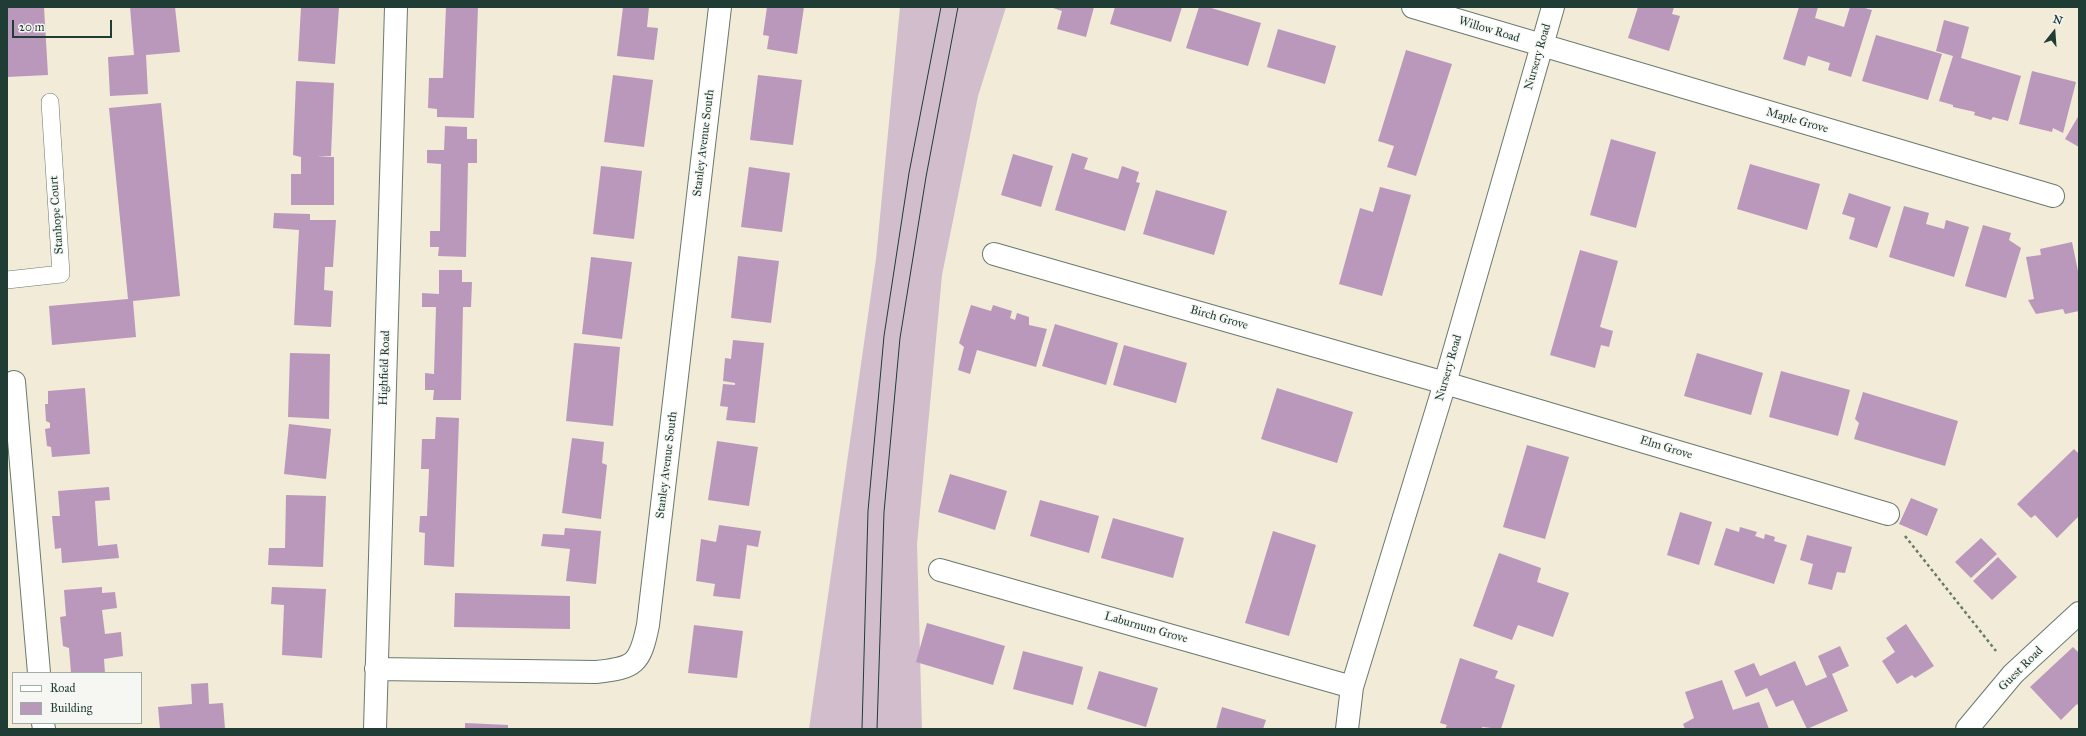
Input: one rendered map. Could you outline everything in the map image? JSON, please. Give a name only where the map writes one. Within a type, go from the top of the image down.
[{"type":"street","name":"Highfield Road","points":[[375,729],[396,7]]},
{"type":"street","name":"Stanley Avenue South","points":[[376,669],[596,672],[628,667],[640,655],[644,644],[649,617],[720,7]]},
{"type":"street","name":"Willow Road","points":[[1413,7],[1541,46]]},
{"type":"street","name":"Nursery Road","points":[[1347,729],[1352,687],[1445,382],[1552,7]]},
{"type":"street","name":"Maple Grove","points":[[1541,46],[2053,196]]},
{"type":"street","name":"Birch Grove","points":[[994,254],[1445,382]]},
{"type":"street","points":[[14,382],[39,672]]},
{"type":"street","name":"Elm Grove","points":[[1445,382],[1888,514]]},
{"type":"street","name":"Laburnum Grove","points":[[940,570],[1352,687]]},
{"type":"street","name":"Guest Road","points":[[1968,729],[2013,674],[2079,613]]},
{"type":"lane","name":"Stanhope Court","points":[[7,280],[61,274],[50,102]]},
{"type":"path","points":[[1888,514],[2013,674]]},
{"type":"shaded area","points":[[900,7],[1006,7],[978,96],[942,275],[917,544],[922,729],[809,729],[876,259]]},
{"type":"building","points":[[7,7],[44,7],[48,75],[7,77]]},
{"type":"building","points":[[130,7],[175,7],[180,52],[146,55],[148,94],[110,96],[108,57],[134,55]]},
{"type":"building","points":[[301,7],[339,7],[335,64],[298,61]]},
{"type":"building","points":[[446,7],[478,7],[474,118],[437,117],[437,109],[428,108],[429,78],[443,78]]},
{"type":"building","points":[[623,7],[649,7],[647,27],[658,28],[654,60],[617,56]]},
{"type":"building","points":[[767,7],[804,7],[797,54],[767,49],[769,36],[763,35]]},
{"type":"building","points":[[1050,7],[1094,7],[1086,37],[1057,29],[1062,11]]},
{"type":"building","points":[[1115,7],[1182,7],[1171,42],[1110,24]]},
{"type":"building","points":[[1199,7],[1208,7],[1261,23],[1248,66],[1186,48]]},
{"type":"building","points":[[1638,7],[1674,7],[1672,14],[1680,16],[1669,51],[1628,38]]},
{"type":"building","points":[[1799,7],[1818,7],[1815,18],[1844,27],[1850,7],[1861,7],[1872,10],[1851,77],[1828,70],[1830,63],[1808,56],[1805,66],[1783,59]]},
{"type":"building","points":[[1944,20],[1969,27],[1961,58],[2021,76],[2008,121],[1993,117],[1991,120],[1974,115],[1975,112],[1953,107],[1953,105],[1939,101],[1953,56],[1936,51]]},
{"type":"building","points":[[1278,29],[1336,46],[1325,84],[1267,67]]},
{"type":"building","points":[[1876,35],[1942,54],[1928,100],[1862,81]]},
{"type":"building","points":[[1406,50],[1452,64],[1416,176],[1387,167],[1394,146],[1378,141]]},
{"type":"building","points":[[2032,71],[2076,82],[2063,133],[2053,128],[2052,132],[2019,124]]},
{"type":"building","points":[[613,75],[653,80],[644,147],[604,142]]},
{"type":"building","points":[[758,75],[802,80],[793,145],[750,140]]},
{"type":"building","points":[[296,81],[334,83],[331,156],[317,157],[334,157],[334,205],[291,205],[291,174],[301,174],[301,157],[293,155]]},
{"type":"building","points":[[161,103],[180,296],[133,301],[136,337],[52,345],[49,306],[128,299],[109,108]]},
{"type":"building","points":[[2079,115],[2079,147],[2065,139]]},
{"type":"building","points":[[445,126],[467,127],[467,139],[477,139],[477,163],[468,163],[466,257],[438,256],[439,247],[430,247],[430,231],[440,231],[441,164],[427,163],[427,150],[444,150]]},
{"type":"building","points":[[1611,139],[1656,152],[1636,228],[1590,215]]},
{"type":"building","points":[[1072,153],[1088,158],[1084,169],[1118,179],[1122,166],[1139,172],[1136,182],[1140,183],[1125,231],[1055,210]]},
{"type":"building","points":[[1013,154],[1053,166],[1041,207],[1001,195]]},
{"type":"building","points":[[1750,164],[1820,184],[1807,230],[1737,209]]},
{"type":"building","points":[[601,166],[642,171],[634,239],[593,234]]},
{"type":"building","points":[[749,167],[790,173],[782,232],[741,227]]},
{"type":"building","points":[[1380,187],[1411,195],[1382,296],[1339,284],[1360,208],[1373,212]]},
{"type":"building","points":[[1156,190],[1227,211],[1214,255],[1143,234]]},
{"type":"building","points":[[1849,193],[1891,207],[1877,248],[1849,239],[1855,218],[1842,214]]},
{"type":"building","points":[[1904,206],[1929,213],[1926,224],[1944,229],[1946,220],[1969,227],[1954,277],[1889,257]]},
{"type":"building","points":[[274,213],[310,214],[310,220],[336,220],[333,267],[325,267],[324,290],[333,291],[331,327],[294,325],[299,230],[273,228]]},
{"type":"building","points":[[1983,225],[2011,233],[2009,240],[2021,248],[2006,298],[1965,286]]},
{"type":"building","points":[[2072,242],[2079,276],[2079,311],[2065,314],[2063,309],[2036,314],[2028,300],[2034,299],[2026,257],[2041,255],[2040,249]]},
{"type":"building","points":[[1580,250],[1618,261],[1600,327],[1613,331],[1609,347],[1601,345],[1595,368],[1550,355]]},
{"type":"building","points":[[738,256],[779,261],[771,323],[731,318]]},
{"type":"building","points":[[591,257],[632,262],[622,339],[582,334]]},
{"type":"building","points":[[439,270],[462,270],[462,282],[472,282],[471,307],[463,307],[461,400],[433,400],[434,390],[425,390],[425,373],[434,374],[436,307],[422,307],[422,293],[439,294]]},
{"type":"building","points":[[971,305],[991,311],[993,305],[1012,311],[1010,318],[1015,320],[1017,313],[1029,317],[1029,325],[1047,329],[1036,367],[977,350],[970,374],[958,370],[964,347],[959,343]]},
{"type":"building","points":[[1055,324],[1118,343],[1106,385],[1042,366]]},
{"type":"building","points":[[733,340],[764,343],[755,423],[726,420],[728,407],[720,406],[723,384],[735,385],[735,383],[723,381],[725,358],[731,359]]},
{"type":"building","points":[[574,343],[620,347],[613,426],[566,421]]},
{"type":"building","points":[[1124,345],[1187,363],[1176,403],[1113,385]]},
{"type":"building","points":[[290,353],[330,354],[329,419],[288,417]]},
{"type":"building","points":[[1697,353],[1763,373],[1751,415],[1684,396]]},
{"type":"building","points":[[1781,371],[1850,390],[1838,436],[1769,417]]},
{"type":"building","points":[[85,388],[90,454],[52,457],[51,447],[47,446],[45,429],[50,428],[50,423],[46,421],[45,404],[48,404],[48,391]]},
{"type":"building","points":[[1277,388],[1353,412],[1337,463],[1261,439]]},
{"type":"building","points":[[1863,392],[1958,421],[1945,466],[1854,439],[1859,423],[1855,419]]},
{"type":"building","points":[[436,417],[459,418],[454,567],[424,565],[425,533],[419,532],[420,516],[427,516],[429,469],[421,469],[422,439],[435,439]]},
{"type":"building","points":[[289,424],[331,429],[326,479],[284,474]]},
{"type":"building","points":[[572,438],[604,442],[602,463],[607,465],[601,519],[562,513]]},
{"type":"building","points":[[717,441],[758,447],[749,506],[708,500]]},
{"type":"building","points":[[1527,445],[1569,457],[1545,539],[1503,527]]},
{"type":"building","points":[[2074,449],[2079,454],[2079,516],[2057,538],[2035,515],[2031,518],[2017,504]]},
{"type":"building","points":[[950,474],[1007,491],[995,530],[938,512]]},
{"type":"building","points":[[109,487],[110,500],[95,501],[98,546],[117,544],[119,558],[62,563],[61,548],[55,549],[52,516],[60,516],[58,491]]},
{"type":"building","points":[[286,495],[326,496],[323,567],[268,565],[269,548],[285,548]]},
{"type":"building","points":[[1911,498],[1938,509],[1927,536],[1899,524]]},
{"type":"building","points":[[1040,500],[1099,516],[1089,553],[1030,536]]},
{"type":"building","points":[[1680,512],[1712,522],[1699,565],[1667,555]]},
{"type":"building","points":[[1113,518],[1184,538],[1173,578],[1101,558]]},
{"type":"building","points":[[719,525],[761,531],[758,547],[747,545],[740,599],[713,596],[715,584],[696,581],[701,539],[716,542]]},
{"type":"building","points":[[1740,527],[1757,532],[1755,536],[1764,539],[1765,534],[1775,537],[1774,541],[1787,545],[1774,584],[1714,565],[1726,528],[1739,532]]},
{"type":"building","points":[[565,528],[601,531],[596,584],[566,581],[570,549],[541,546],[543,534],[564,535]]},
{"type":"building","points":[[1273,531],[1316,545],[1289,636],[1245,623]]},
{"type":"building","points":[[1807,535],[1852,547],[1845,573],[1837,572],[1832,590],[1808,584],[1813,564],[1800,560]]},
{"type":"building","points":[[1981,538],[1997,554],[1971,578],[1955,562]]},
{"type":"building","points":[[1499,553],[1541,568],[1537,582],[1569,593],[1553,637],[1518,625],[1512,640],[1473,626]]},
{"type":"building","points":[[1998,557],[2017,577],[1992,600],[1973,581]]},
{"type":"building","points":[[102,587],[102,593],[115,592],[117,608],[102,610],[105,634],[121,632],[123,656],[104,659],[105,672],[71,672],[69,648],[63,646],[60,617],[66,616],[64,590]]},
{"type":"building","points":[[272,587],[326,589],[322,658],[282,655],[284,605],[271,604]]},
{"type":"building","points":[[455,593],[570,596],[570,629],[454,627]]},
{"type":"building","points":[[927,623],[1005,646],[993,685],[916,662]]},
{"type":"building","points":[[1906,624],[1934,666],[1915,678],[1912,675],[1897,684],[1882,661],[1895,652],[1886,638]]},
{"type":"building","points":[[694,625],[743,631],[737,678],[688,673]]},
{"type":"building","points":[[1840,646],[1849,666],[1832,674],[1848,711],[1807,729],[1793,700],[1776,707],[1767,688],[1746,697],[1734,671],[1754,663],[1760,676],[1795,661],[1806,686],[1827,677],[1818,656]]},
{"type":"building","points":[[2073,647],[2079,653],[2079,706],[2077,704],[2061,720],[2030,687]]},
{"type":"building","points":[[1023,651],[1083,667],[1073,705],[1013,689]]},
{"type":"building","points":[[1460,658],[1498,671],[1495,678],[1515,685],[1501,729],[1482,727],[1482,729],[1445,729],[1447,725],[1440,723]]},
{"type":"building","points":[[1099,671],[1158,688],[1146,727],[1087,709]]},
{"type":"building","points":[[1722,680],[1733,710],[1759,702],[1769,729],[1685,729],[1683,724],[1694,718],[1685,692]]},
{"type":"building","points":[[208,683],[209,704],[223,703],[225,729],[160,729],[158,707],[192,704],[191,684]]},
{"type":"building","points":[[1222,707],[1266,720],[1263,729],[1216,729]]},
{"type":"building","points":[[465,723],[508,725],[508,729],[465,729]]},
{"type":"tram line","points":[[862,729],[868,511],[884,336],[909,173],[941,7]]},
{"type":"tram line","points":[[877,729],[884,512],[900,338],[926,177],[958,7]]}]
